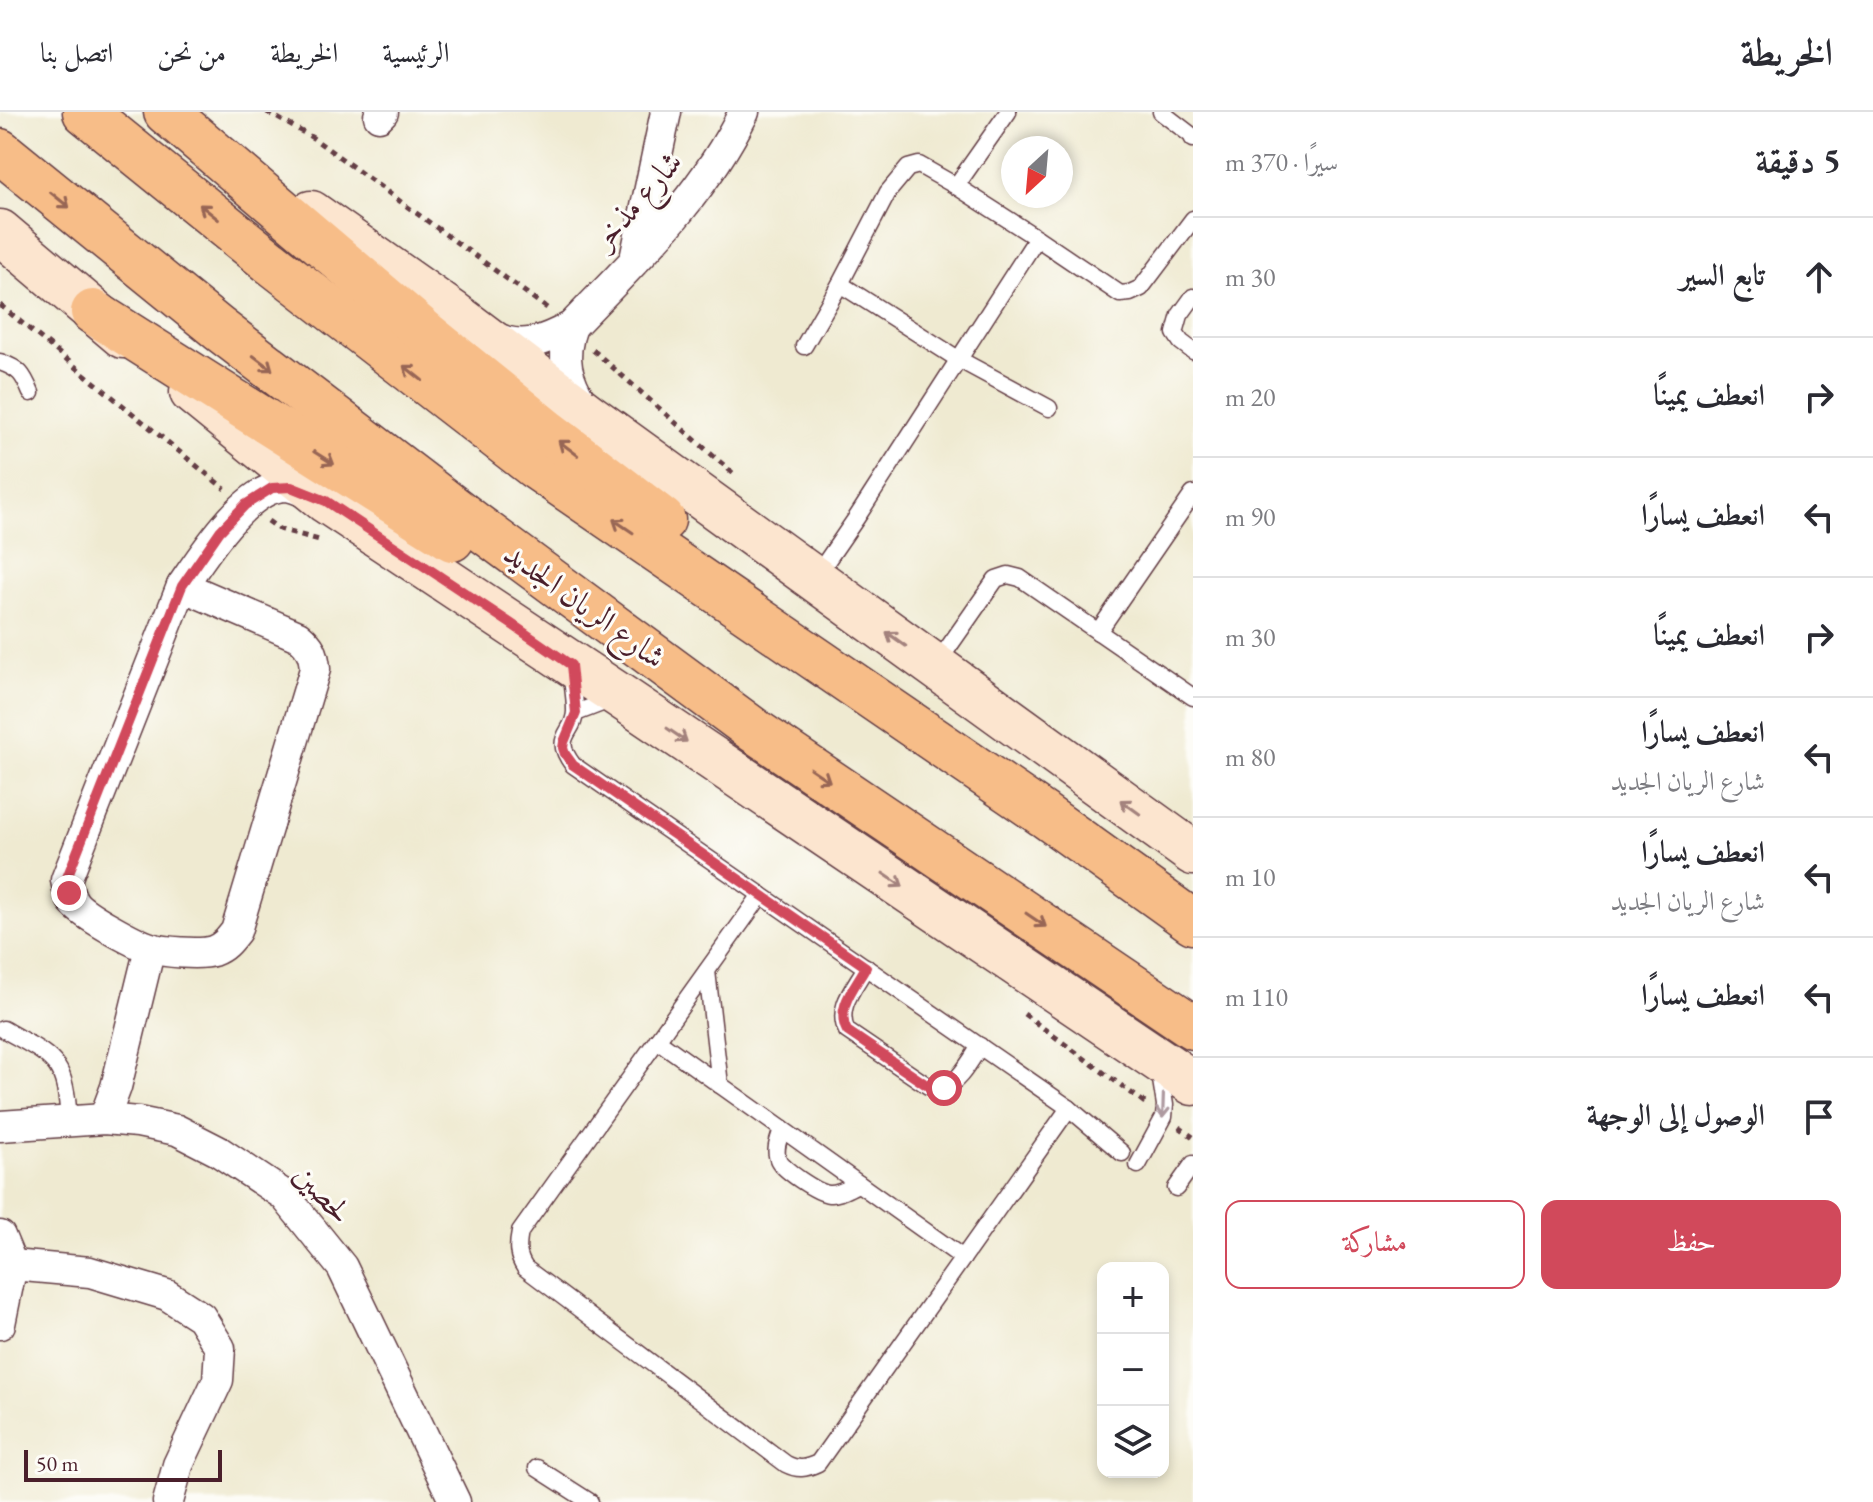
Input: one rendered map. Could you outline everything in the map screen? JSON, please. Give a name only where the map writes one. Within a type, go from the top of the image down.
[{"type":"highway","points":[[85,112],[269,261],[534,466],[1044,815],[1193,922]]},
{"type":"highway","points":[[166,112],[415,324],[548,432],[666,522],[1108,830],[1193,909]]},
{"type":"highway","name":"شارع الريان الجديد","points":[[0,151],[219,329],[473,523],[755,731],[1193,1027]]},
{"type":"highway","points":[[93,312],[755,731]]},
{"type":"street","points":[[166,112],[454,314],[588,415],[1193,853]]},
{"type":"street","points":[[635,261],[666,112]]},
{"type":"street","name":"شارع مذخر","points":[[454,314],[497,339],[530,345],[550,339],[572,326],[679,213],[713,168],[744,112]]},
{"type":"street","name":"شارع الريان الجديد","points":[[0,232],[93,312],[326,501],[1193,1083]]},
{"type":"street","points":[[572,326],[567,338],[565,359],[570,383],[588,415]]},
{"type":"street","name":"شارع الريان الجديد","points":[[235,427],[246,443],[250,457],[251,473],[245,505]]},
{"type":"street","name":"شارع الريان الجديد","points":[[245,505],[272,488],[281,486],[326,501]]},
{"type":"street","points":[[182,586],[298,636],[308,644],[314,656],[315,669],[236,931],[226,944],[214,951],[199,953],[150,948],[90,918],[74,903],[66,880],[182,586],[220,531],[245,505]]},
{"type":"street","points":[[104,1119],[116,1087],[150,948]]},
{"type":"street","name":"لحصين","points":[[0,1126],[104,1119],[177,1130],[218,1151],[284,1195],[342,1267],[455,1502]]},
{"type":"street","points":[[0,1236],[12,1265],[0,1324]]},
{"type":"street","points":[[12,1265],[90,1272],[167,1295],[201,1317],[220,1348],[218,1380],[178,1465],[168,1502]]},
{"type":"lane","points":[[956,186],[1008,112]]},
{"type":"lane","points":[[1161,112],[1193,139]]},
{"type":"lane","points":[[804,346],[888,192],[908,168],[919,165],[956,186],[1120,294],[1141,288],[1193,219]]},
{"type":"lane","points":[[815,579],[1037,238]]},
{"type":"lane","points":[[840,284],[958,359],[1049,408]]},
{"type":"lane","points":[[1193,297],[1180,315],[1175,333],[1193,351]]},
{"type":"lane","points":[[0,362],[14,367],[24,376],[31,393]]},
{"type":"lane","points":[[1098,632],[1193,494]]},
{"type":"lane","points":[[935,667],[996,579],[1008,575],[1020,578],[1193,697]]},
{"type":"lane","points":[[571,665],[576,713],[563,748],[573,765],[1069,1108],[1122,1153]]},
{"type":"lane","points":[[576,713],[620,696]]},
{"type":"lane","points":[[761,895],[520,1232],[517,1248],[525,1268],[786,1464],[796,1469],[818,1463],[1069,1108]]},
{"type":"lane","points":[[866,967],[843,1007],[847,1031],[928,1086],[937,1088],[944,1088],[956,1079],[980,1046]]},
{"type":"lane","points":[[707,971],[720,1085]]},
{"type":"lane","points":[[3,1029],[53,1060],[61,1072],[69,1121]]},
{"type":"lane","points":[[657,1040],[963,1258]]},
{"type":"lane","points":[[1138,1165],[1164,1117],[1165,1105],[1160,1074],[1142,1047]]},
{"type":"lane","points":[[782,1129],[776,1150],[781,1165],[818,1191],[828,1194],[859,1184]]},
{"type":"lane","points":[[1176,1188],[1193,1164]]},
{"type":"lane","points":[[537,1468],[590,1502]]},
{"type":"path","points":[[267,112],[338,155],[572,326],[598,355],[735,476]]},
{"type":"route","points":[[69,893],[66,880],[182,586],[220,531],[245,505],[272,488],[291,487],[326,501],[571,665],[576,713],[563,748],[573,765],[866,967],[843,1007],[847,1031],[928,1086],[944,1088]]}]
